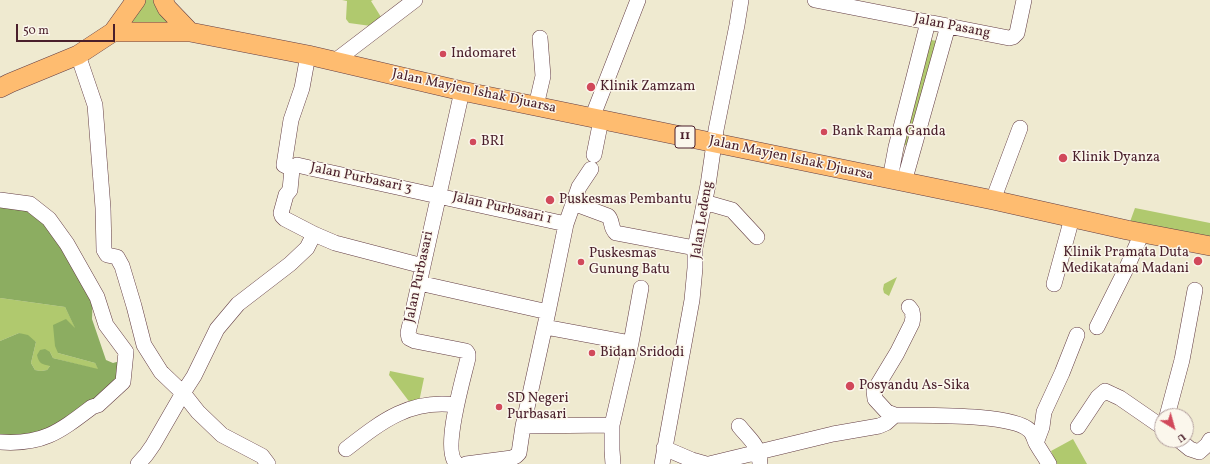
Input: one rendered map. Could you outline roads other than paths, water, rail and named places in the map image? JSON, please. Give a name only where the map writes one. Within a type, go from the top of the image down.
[{"type":"main road","points":[[0,88],[78,55],[113,32],[136,0]]},
{"type":"main road","points":[[163,0],[167,8],[190,32]]},
{"type":"main road","name":"Jalan Mayjen Ishak Djuarsa","points":[[113,32],[190,32],[308,55],[462,91],[1210,246]]},
{"type":"street","points":[[335,61],[415,0]]},
{"type":"street","points":[[476,464],[512,458],[518,455],[566,224],[579,186],[593,162],[596,119],[638,0]]},
{"type":"street","name":"Jalan Ledeng","points":[[662,464],[692,300],[696,268],[695,248],[708,185],[714,143],[738,25],[741,0]]},
{"type":"street","name":"Jalan Pasang","points":[[815,0],[861,4],[928,22],[1011,38],[1017,33],[1024,0]]},
{"type":"street","points":[[897,180],[896,147],[928,22]]},
{"type":"street","points":[[897,180],[948,26]]},
{"type":"street","points":[[536,106],[543,76],[540,38]]},
{"type":"street","points":[[78,55],[95,105],[103,208],[104,250],[108,255],[117,258],[122,266],[147,352],[161,372],[198,412],[222,435],[262,456],[268,464]]},
{"type":"street","name":"Jalan Purbasari 3","points":[[308,55],[302,88],[291,120],[284,165],[292,169],[296,165],[438,195]]},
{"type":"street","name":"Jalan Purbasari","points":[[457,464],[453,460],[451,452],[456,405],[468,354],[466,351],[415,341],[409,338],[408,332],[462,91]]},
{"type":"street","points":[[993,200],[1020,128]]},
{"type":"street","points":[[292,169],[290,190],[286,195],[281,213],[282,216],[314,234],[335,243],[423,266]]},
{"type":"street","name":"Jalan Purbasari 1","points":[[438,195],[566,224]]},
{"type":"street","points":[[0,200],[30,204],[49,219],[67,244],[98,297],[106,325],[126,352],[123,382],[98,405],[92,407],[57,432],[44,438],[15,443],[0,442]]},
{"type":"street","points":[[704,202],[732,210],[757,237]]},
{"type":"street","points":[[573,203],[608,216],[611,221],[612,229],[616,233],[695,248]]},
{"type":"street","points":[[1054,284],[1072,218]]},
{"type":"street","points":[[1097,326],[1127,267],[1142,233]]},
{"type":"street","points":[[139,464],[153,445],[182,393],[194,376],[217,329],[230,313],[244,300],[290,264],[306,248],[314,234]]},
{"type":"street","points":[[419,283],[548,312]]},
{"type":"street","points":[[614,464],[612,450],[612,425],[631,343],[641,288]]},
{"type":"street","points":[[1169,408],[1182,360],[1196,290]]},
{"type":"street","points":[[909,307],[912,311],[912,323],[897,353],[874,391],[875,399],[887,412],[895,415],[974,417],[1014,422],[1028,429],[1049,464]]},
{"type":"street","points":[[545,327],[631,343]]},
{"type":"street","points":[[1036,443],[1042,427],[1044,412],[1077,335]]},
{"type":"street","points":[[1078,426],[1098,397],[1105,391],[1120,398],[1154,421]]},
{"type":"street","points":[[346,449],[373,428],[401,412],[414,407],[438,404],[456,405]]},
{"type":"street","points":[[664,448],[692,460],[708,464],[760,458],[833,434],[879,426],[886,423],[895,415]]},
{"type":"street","points":[[523,426],[612,425]]},
{"type":"street","points":[[739,426],[753,441],[760,458]]},
{"type":"street","points":[[1189,448],[1199,452],[1209,442]]},
{"type":"place","name":"Indomaret","points":[[443,54]]},
{"type":"place","name":"Klinik Zamzam","points":[[591,87]]},
{"type":"place","name":"Bank Rama Ganda","points":[[824,132]]},
{"type":"place","name":"BRI","points":[[473,142]]},
{"type":"place","name":"Klinik Dyanza","points":[[1063,158]]},
{"type":"place","name":"Puskesmas Pembantu","points":[[550,200]]},
{"type":"place","name":"Klinik Pramata Duta Medikatama Madani","points":[[1198,261]]},
{"type":"place","name":"Puskesmas Gunung Batu","points":[[581,262]]},
{"type":"place","name":"Bidan Sridodi","points":[[592,353]]},
{"type":"place","name":"Posyandu As-Sika","points":[[850,386]]},
{"type":"place","name":"SD Negeri Purbasari","points":[[499,407]]}]
